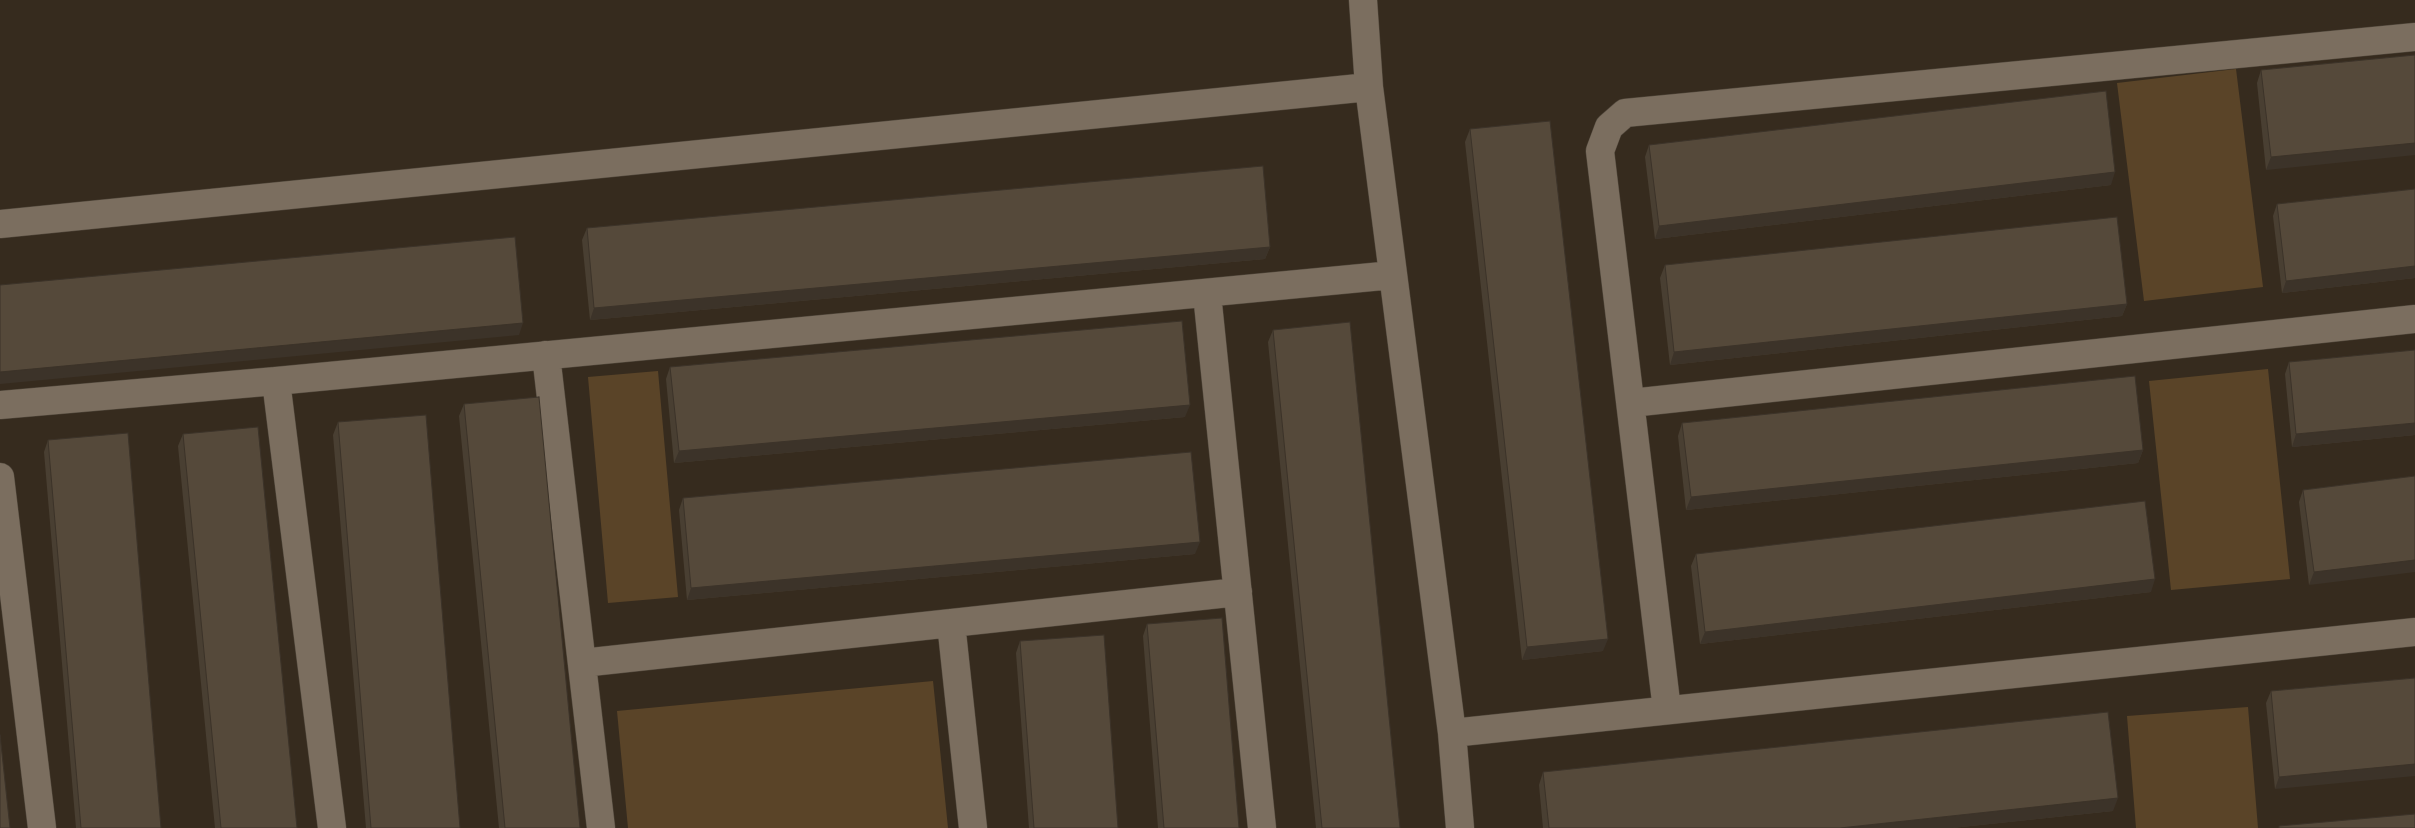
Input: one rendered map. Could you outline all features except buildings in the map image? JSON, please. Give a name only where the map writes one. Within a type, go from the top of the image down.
[{"type":"street","points":[[1363,0],[1369,87],[1452,733],[1460,828]]},
{"type":"street","points":[[1667,710],[1600,151],[1609,127],[1625,113],[2415,37]]},
{"type":"street","points":[[0,224],[1369,87]]},
{"type":"street","points":[[0,404],[546,356],[1393,275]]},
{"type":"street","points":[[1207,294],[1262,828]]},
{"type":"street","points":[[1631,402],[2415,319]]},
{"type":"street","points":[[546,356],[601,828]]},
{"type":"street","points":[[276,381],[332,828]]},
{"type":"street","points":[[0,476],[42,828]]},
{"type":"street","points":[[582,663],[1238,592]]},
{"type":"street","points":[[951,623],[973,828]]},
{"type":"street","points":[[1452,733],[2415,632]]},
{"type":"shaded area","points":[[2236,69],[2263,287],[2144,301],[2117,83]]},
{"type":"shaded area","points":[[2268,369],[2290,579],[2171,590],[2149,381]]},
{"type":"shaded area","points":[[658,371],[678,597],[608,603],[588,377]]},
{"type":"shaded area","points":[[933,681],[948,828],[628,828],[617,711]]},
{"type":"shaded area","points":[[2248,707],[2258,828],[2136,828],[2127,716]]}]
